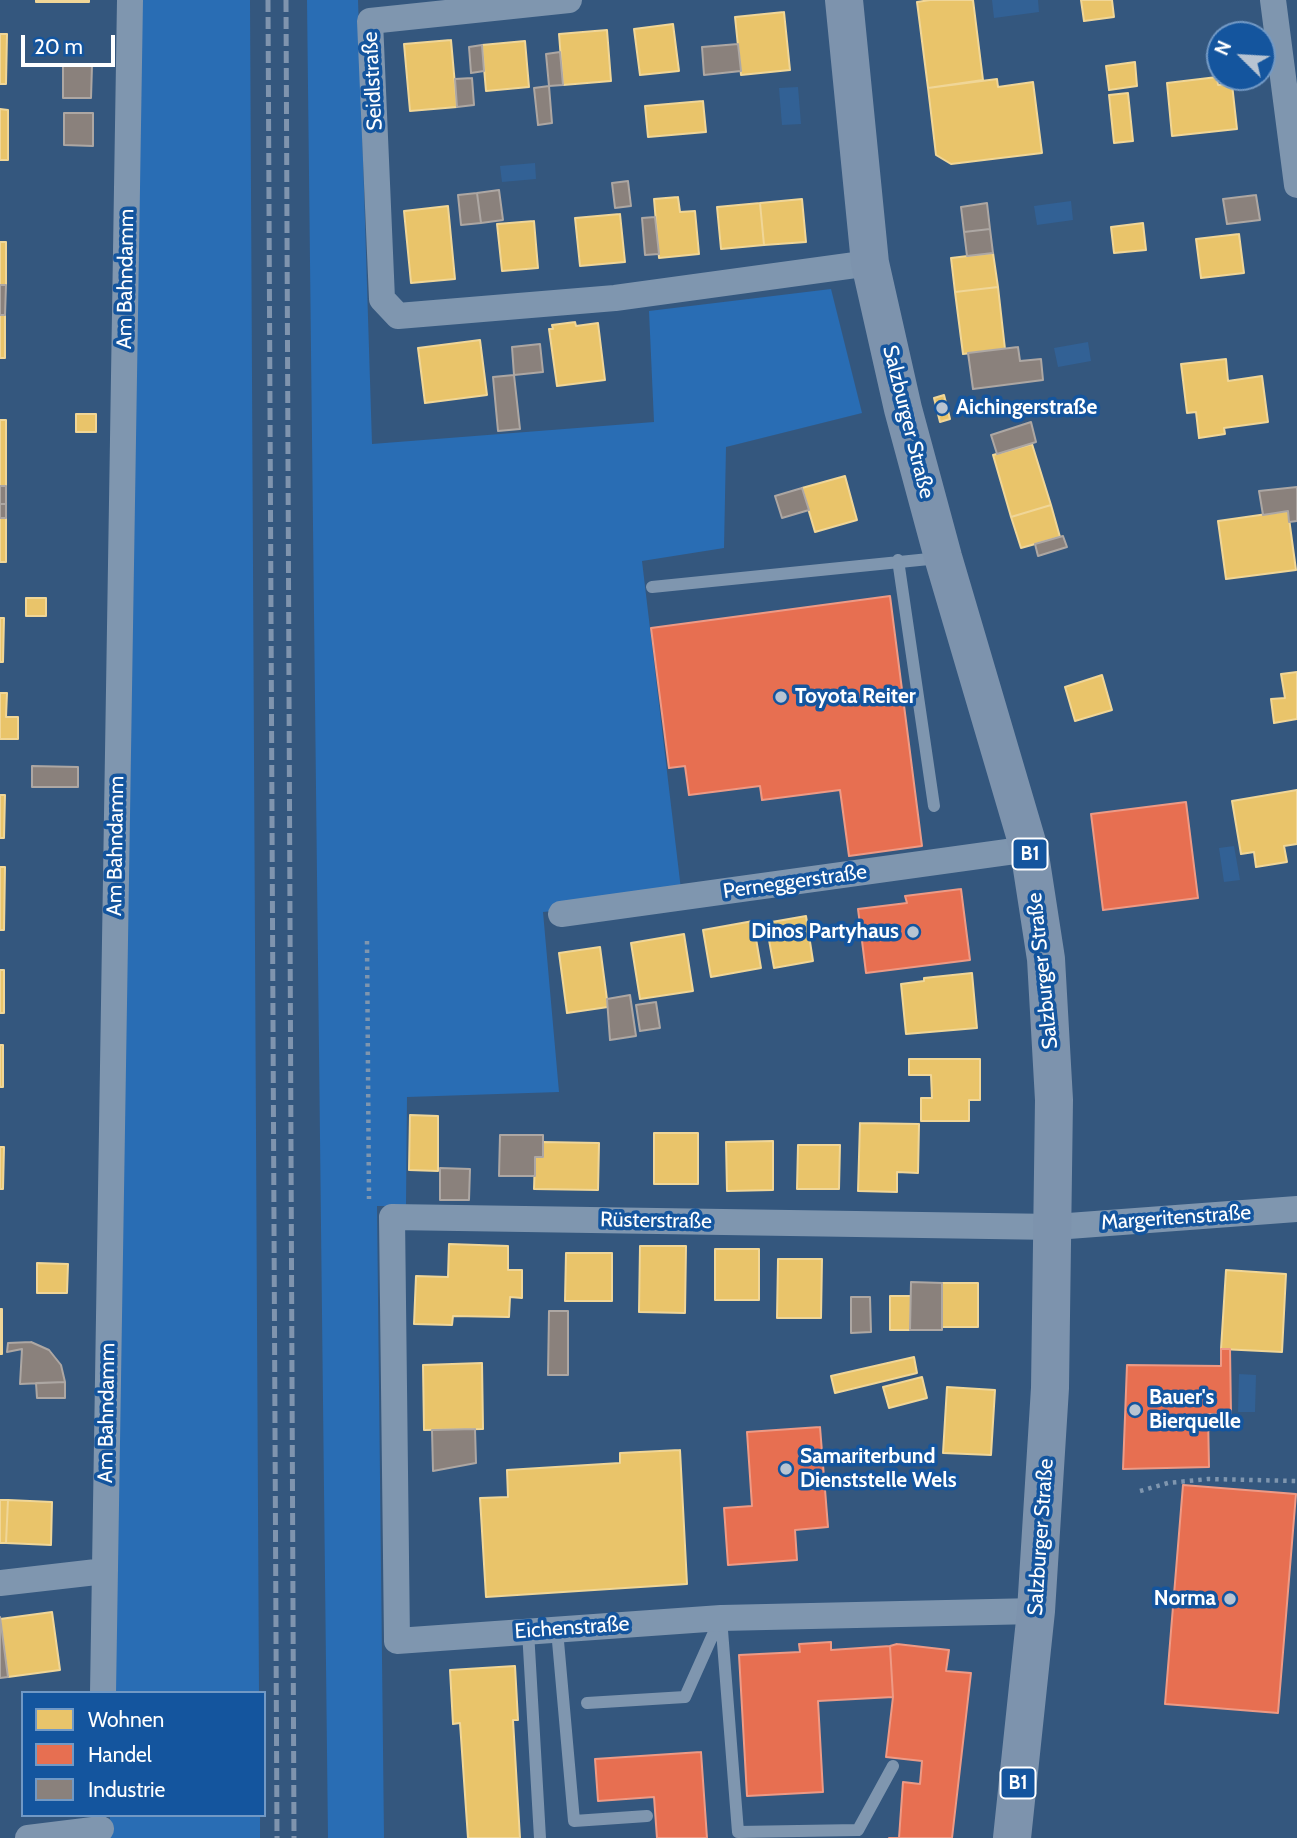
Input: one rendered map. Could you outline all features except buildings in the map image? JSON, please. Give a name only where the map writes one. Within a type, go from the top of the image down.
[{"type":"main road","name":"Salzburger Straße","points":[[844,0],[870,263],[903,409],[943,557],[1029,849],[1046,959],[1054,1100],[1055,1227],[1050,1388],[1036,1611],[1013,1838]]},
{"type":"street","name":"Am Bahndamm","points":[[103,1691],[130,0]]},
{"type":"street","name":"Seidlstraße","points":[[569,0],[370,20],[379,173],[382,299],[398,316],[615,298],[870,263]]},
{"type":"street","points":[[1273,0],[1297,185]]},
{"type":"street","name":"Perneggerstraße","points":[[561,914],[1029,849]]},
{"type":"street","name":"Margeritenstraße","points":[[1055,1227],[1297,1209]]},
{"type":"street","name":"Rüsterstraße","points":[[392,1217],[1055,1227]]},
{"type":"street","name":"Eichenstraße","points":[[392,1217],[397,1641],[721,1618],[1036,1611]]},
{"type":"street","points":[[0,1583],[105,1571]]},
{"type":"street","points":[[29,1838],[101,1827]]},
{"type":"lane","points":[[652,587],[943,557]]},
{"type":"lane","points":[[898,560],[934,806]]},
{"type":"lane","points":[[587,1703],[685,1697],[721,1618]]},
{"type":"lane","points":[[721,1618],[738,1832],[858,1830],[893,1766]]},
{"type":"lane","points":[[557,1630],[574,1821],[647,1816]]},
{"type":"lane","points":[[528,1631],[540,1838]]},
{"type":"path","points":[[367,941],[369,1199],[392,1217]]},
{"type":"path","points":[[1140,1491],[1168,1483],[1208,1479],[1297,1481]]},
{"type":"shaded area","points":[[136,0],[250,0],[259,1691],[112,1691]]},
{"type":"shaded area","points":[[307,0],[358,0],[372,444],[654,422],[649,311],[831,289],[862,413],[726,447],[724,548],[642,561],[682,898],[543,912],[559,1092],[407,1097],[406,1206],[377,1206],[384,1838],[328,1838]]},
{"type":"shaded area","points":[[992,0],[1038,0],[1039,12],[994,18]]},
{"type":"shaded area","points":[[798,87],[801,124],[782,125],[779,88]]},
{"type":"shaded area","points":[[535,163],[536,179],[502,182],[500,166]]},
{"type":"shaded area","points":[[1071,201],[1073,220],[1037,225],[1034,206]]},
{"type":"shaded area","points":[[1088,342],[1091,361],[1058,367],[1054,348]]},
{"type":"shaded area","points":[[1234,846],[1240,880],[1224,882],[1219,848]]},
{"type":"shaded area","points":[[1239,1374],[1256,1375],[1255,1412],[1238,1412]]},
{"type":"shaded area","points":[[110,1817],[260,1817],[260,1838],[109,1838]]},
{"type":"railway","points":[[268,0],[277,1838]]},
{"type":"railway","points":[[286,0],[294,1838]]},
{"type":"place","name":"Aichingerstraße","points":[[942,408]]},
{"type":"place","name":"Toyota Reiter","points":[[781,697]]},
{"type":"place","name":"Dinos Partyhaus","points":[[913,932]]},
{"type":"place","name":"Bauer's Bierquelle","points":[[1135,1410]]},
{"type":"place","name":"Samariterbund Dienststelle Wels","points":[[786,1469]]},
{"type":"place","name":"Norma","points":[[1230,1599]]}]
